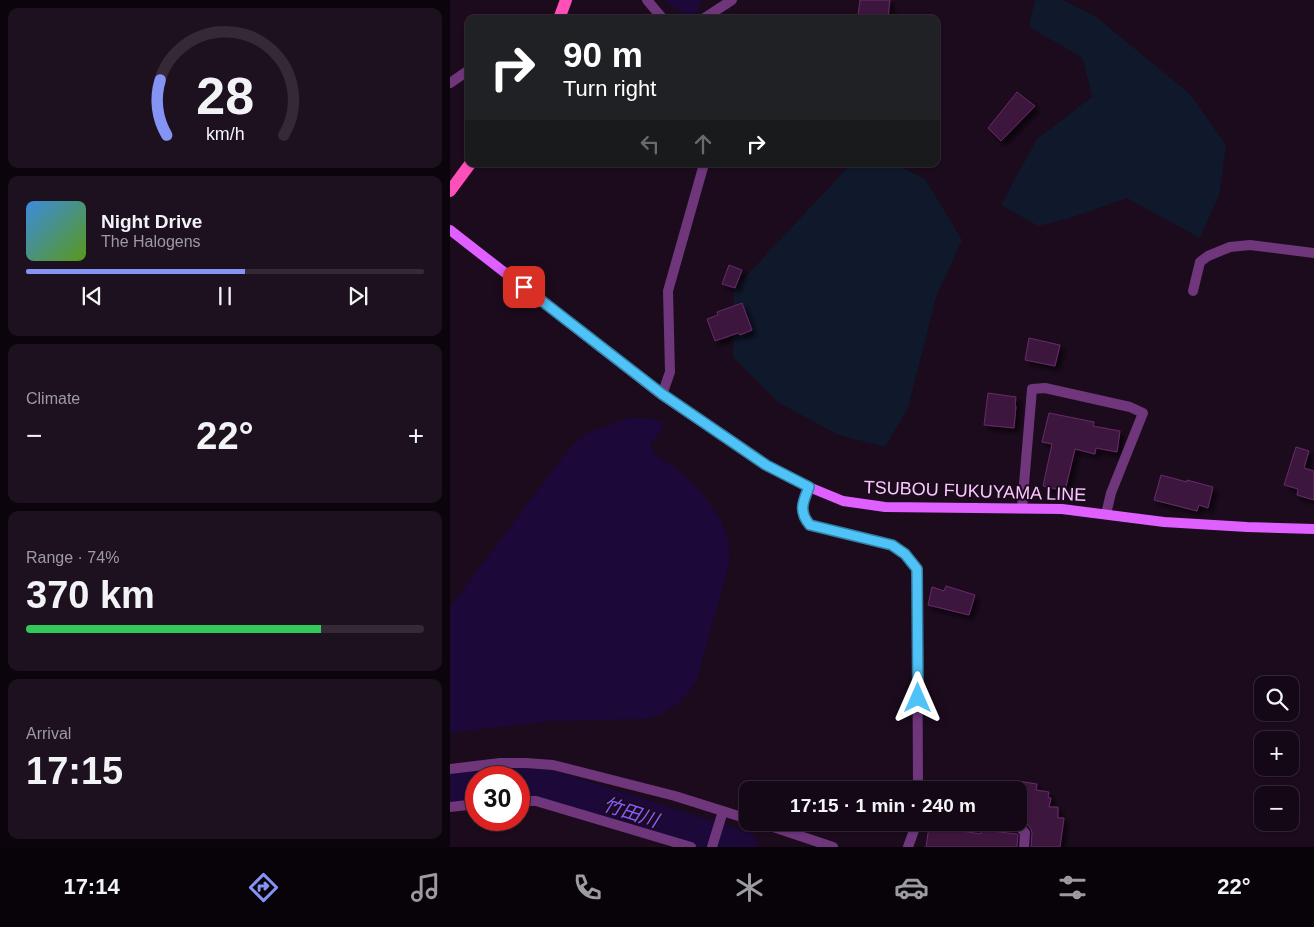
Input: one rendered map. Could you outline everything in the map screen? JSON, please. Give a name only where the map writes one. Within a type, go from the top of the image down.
[{"type":"main road","points":[[560,15],[566,0]]},
{"type":"main road","points":[[450,191],[468,167]]},
{"type":"main road","name":"TSUBOU FUKUYAMA LINE","points":[[450,230],[662,394],[766,465],[842,501],[885,507],[1062,508],[1173,522],[1314,529]]},
{"type":"street","points":[[647,0],[660,15]]},
{"type":"street","points":[[709,15],[732,0]]},
{"type":"street","points":[[450,83],[465,73]]},
{"type":"street","points":[[662,394],[670,372],[668,291],[703,167]]},
{"type":"street","points":[[1193,291],[1200,262],[1208,256],[1230,247],[1250,245],[1314,253]]},
{"type":"street","points":[[1022,508],[1032,389],[1045,388],[1130,407],[1143,413],[1111,493],[1106,514]]},
{"type":"street","points":[[809,487],[802,505],[805,519],[810,525],[892,545],[905,554],[917,569],[918,781]]},
{"type":"street","points":[[450,769],[500,763],[553,765],[675,796],[722,815],[739,818]]},
{"type":"street","points":[[530,801],[544,803],[691,847]]},
{"type":"street","points":[[450,807],[465,805]]},
{"type":"street","points":[[712,847],[722,815]]},
{"type":"street","points":[[785,831],[833,847]]},
{"type":"street","points":[[908,847],[914,831]]},
{"type":"street","points":[[1023,831],[1025,833],[1024,847]]},
{"type":"shaded area","points":[[664,0],[703,0],[695,15],[685,15]]},
{"type":"shaded area","points":[[1035,0],[1063,0],[1096,17],[1190,94],[1226,145],[1219,195],[1200,238],[1127,198],[1070,218],[1038,226],[1001,205],[1037,139],[1092,97],[1083,58],[1029,27]]},
{"type":"shaded area","points":[[848,167],[900,167],[925,179],[962,240],[936,297],[908,408],[885,447],[839,435],[779,403],[733,357],[734,289]]},
{"type":"shaded area","points":[[628,418],[652,418],[664,424],[651,443],[653,453],[677,469],[702,493],[720,518],[728,538],[730,560],[696,683],[680,702],[661,715],[645,719],[553,721],[450,733],[450,607],[576,441],[588,433]]},
{"type":"building","points":[[860,0],[890,0],[888,15],[858,15]]},
{"type":"building","points":[[1017,92],[1035,106],[1001,141],[988,128]]},
{"type":"building","points":[[729,265],[742,270],[735,288],[722,284]]},
{"type":"building","points":[[742,303],[752,330],[715,341],[707,319],[718,315],[717,312]]},
{"type":"building","points":[[1029,338],[1060,345],[1055,366],[1025,360]]},
{"type":"building","points":[[988,393],[1016,397],[1014,428],[984,425]]},
{"type":"building","points":[[1049,413],[1094,422],[1093,426],[1120,431],[1117,452],[1096,448],[1095,454],[1075,449],[1065,491],[1043,486],[1052,444],[1042,442]]},
{"type":"building","points":[[1296,447],[1309,451],[1304,468],[1314,471],[1314,500],[1297,495],[1298,489],[1284,485]]},
{"type":"building","points":[[1161,475],[1213,487],[1208,508],[1199,505],[1197,511],[1154,500]]},
{"type":"building","points":[[946,586],[975,595],[969,615],[928,605],[932,587],[944,591]]},
{"type":"building","points":[[1027,782],[1037,784],[1036,790],[1049,792],[1048,797],[1051,798],[1049,807],[1058,807],[1058,818],[1064,818],[1060,847],[1031,847],[1031,829],[1027,824]]},
{"type":"building","points":[[928,831],[962,831],[981,834],[981,831],[990,831],[1018,835],[1017,847],[926,847]]},
{"type":"waterway","name":"竹田川","points":[[530,784],[550,786],[742,847]]},
{"type":"waterway","name":"竹田川","points":[[450,788],[465,787]]},
{"type":"route","points":[[524,287],[662,394],[766,465],[809,487],[802,505],[805,519],[810,525],[892,545],[905,554],[917,569],[918,698]]}]
